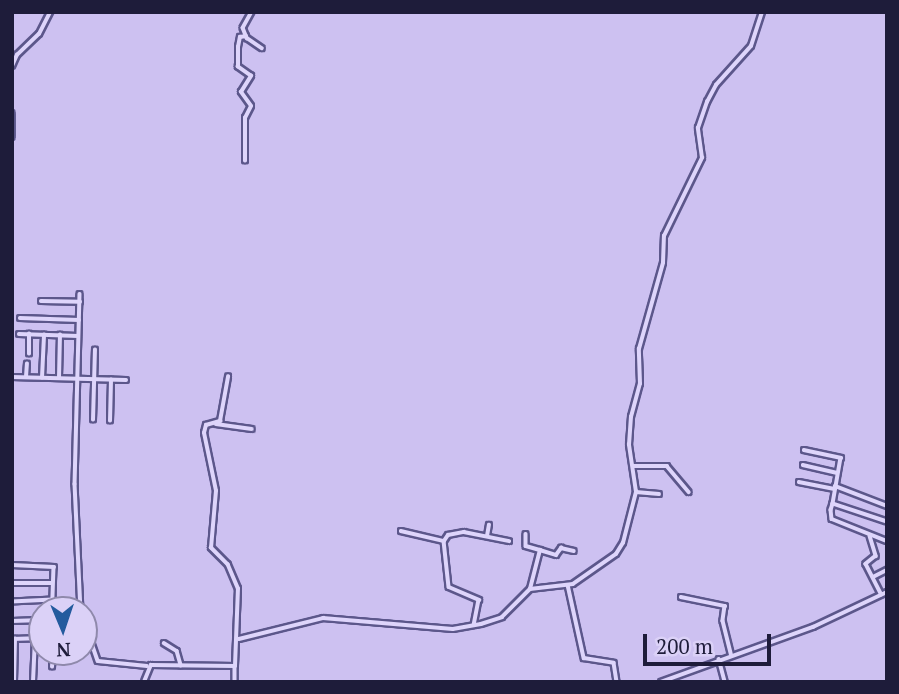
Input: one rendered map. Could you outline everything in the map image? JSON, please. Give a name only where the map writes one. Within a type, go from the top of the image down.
[{"type":"street","points":[[12,66],[17,55],[39,34],[50,12]]},
{"type":"street","points":[[252,12],[243,23],[246,36],[262,48]]},
{"type":"street","points":[[530,589],[568,585],[604,565],[620,549],[636,492],[629,445],[640,384],[639,349],[663,263],[664,236],[702,158],[698,128],[707,102],[716,85],[751,46],[762,12]]},
{"type":"street","points":[[245,161],[245,118],[251,106],[241,92],[251,76],[239,67],[238,47],[240,37],[246,36]]},
{"type":"street","points":[[12,113],[12,137]]},
{"type":"street","points":[[80,294],[75,497],[80,596]]},
{"type":"street","points":[[41,301],[80,302]]},
{"type":"street","points":[[20,318],[79,320]]},
{"type":"street","points":[[19,334],[78,336]]},
{"type":"street","points":[[29,334],[29,354]]},
{"type":"street","points":[[42,378],[44,335]]},
{"type":"street","points":[[59,378],[60,335]]},
{"type":"street","points":[[93,420],[95,350]]},
{"type":"street","points":[[26,377],[27,364]]},
{"type":"street","points":[[12,377],[126,380]]},
{"type":"street","points":[[216,424],[228,377]]},
{"type":"street","points":[[110,421],[111,380]]},
{"type":"street","points":[[235,682],[239,639],[238,589],[228,565],[211,548],[216,491],[204,427],[216,424],[252,429]]},
{"type":"street","points":[[804,450],[841,458],[834,488],[832,519],[887,541]]},
{"type":"street","points":[[633,466],[667,466],[689,492]]},
{"type":"street","points":[[803,466],[838,473]]},
{"type":"street","points":[[799,482],[834,488],[887,506]]},
{"type":"street","points":[[636,492],[659,494]]},
{"type":"street","points":[[833,504],[887,522]]},
{"type":"street","points":[[487,537],[489,525]]},
{"type":"street","points":[[401,531],[444,541]]},
{"type":"street","points":[[474,625],[479,600],[449,587],[444,541],[448,535],[464,532],[509,541]]},
{"type":"street","points":[[526,534],[526,546],[556,555],[561,548],[574,551]]},
{"type":"street","points":[[661,682],[731,654],[813,627],[884,593],[866,564],[876,556],[870,536]]},
{"type":"street","points":[[239,639],[323,618],[453,629],[502,617],[530,589],[540,550]]},
{"type":"street","points":[[12,565],[52,564],[53,583],[53,600],[12,602]]},
{"type":"street","points":[[872,577],[887,570]]},
{"type":"street","points":[[12,583],[53,583]]},
{"type":"street","points":[[568,585],[584,659],[614,663],[617,682]]},
{"type":"street","points":[[681,597],[725,606],[723,621],[731,654]]},
{"type":"street","points":[[14,639],[14,682]]},
{"type":"street","points":[[164,643],[177,651],[181,666]]},
{"type":"street","points":[[719,659],[724,682]]},
{"type":"street","points":[[98,661],[147,666],[235,666]]},
{"type":"street","points":[[144,682],[147,666]]}]
